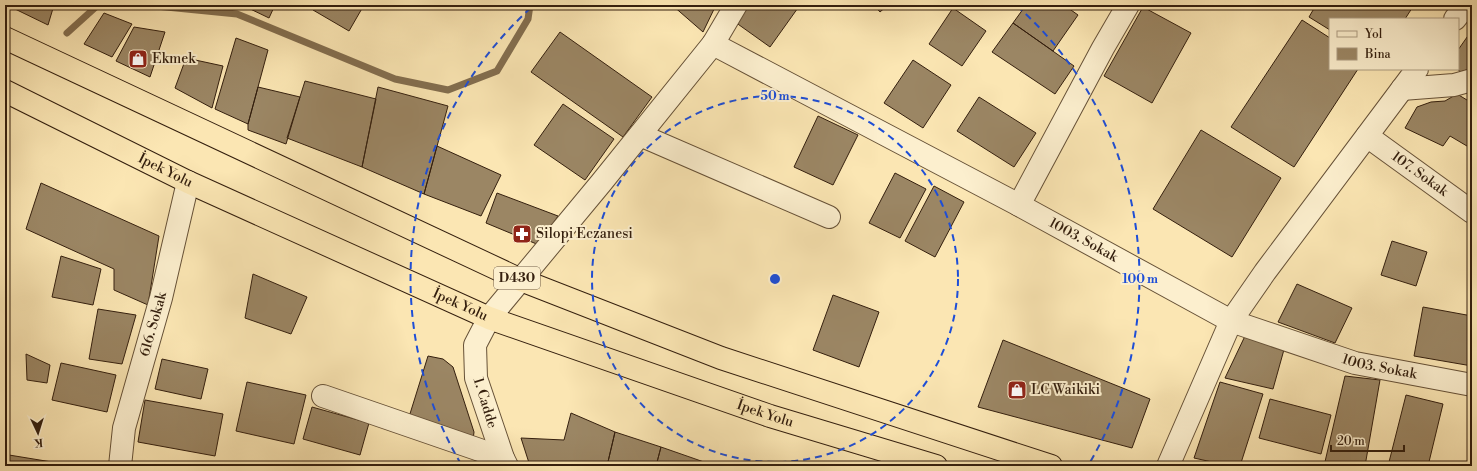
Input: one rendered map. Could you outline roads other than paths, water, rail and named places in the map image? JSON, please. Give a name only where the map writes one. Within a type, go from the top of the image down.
[{"type":"highway","name":"D430","points":[[5,38],[521,280],[721,358],[1050,466]]},
{"type":"highway","name":"İpek Yolu","points":[[5,91],[188,182],[489,318],[770,416],[936,466]]},
{"type":"street","name":"1. Cadde","points":[[505,462],[476,378],[475,344],[489,318],[713,44],[736,5]]},
{"type":"street","points":[[1019,205],[1103,48],[1128,5]]},
{"type":"street","points":[[1456,18],[1466,5]]},
{"type":"street","name":"1003. Sokak","points":[[713,44],[1019,205],[1231,320],[1355,363],[1472,385]]},
{"type":"street","points":[[1168,466],[1231,320],[1416,70]]},
{"type":"street","points":[[1402,89],[1454,85],[1472,80]]},
{"type":"street","points":[[640,135],[829,217]]},
{"type":"street","name":"107. Sokak","points":[[1367,136],[1472,212]]},
{"type":"street","name":"616. Sokak","points":[[120,466],[124,428],[161,298],[188,182]]},
{"type":"street","points":[[323,396],[505,462]]},
{"type":"waterway","points":[[67,33],[98,5]]},
{"type":"waterway","points":[[146,5],[237,14],[395,79],[448,90],[497,71],[528,19],[530,5]]},
{"type":"place","name":"Ekmek","points":[[138,59]]},
{"type":"place","name":"Silopi Eczanesi","points":[[522,234]]},
{"type":"place","name":"LC Waikiki","points":[[1017,390]]}]
